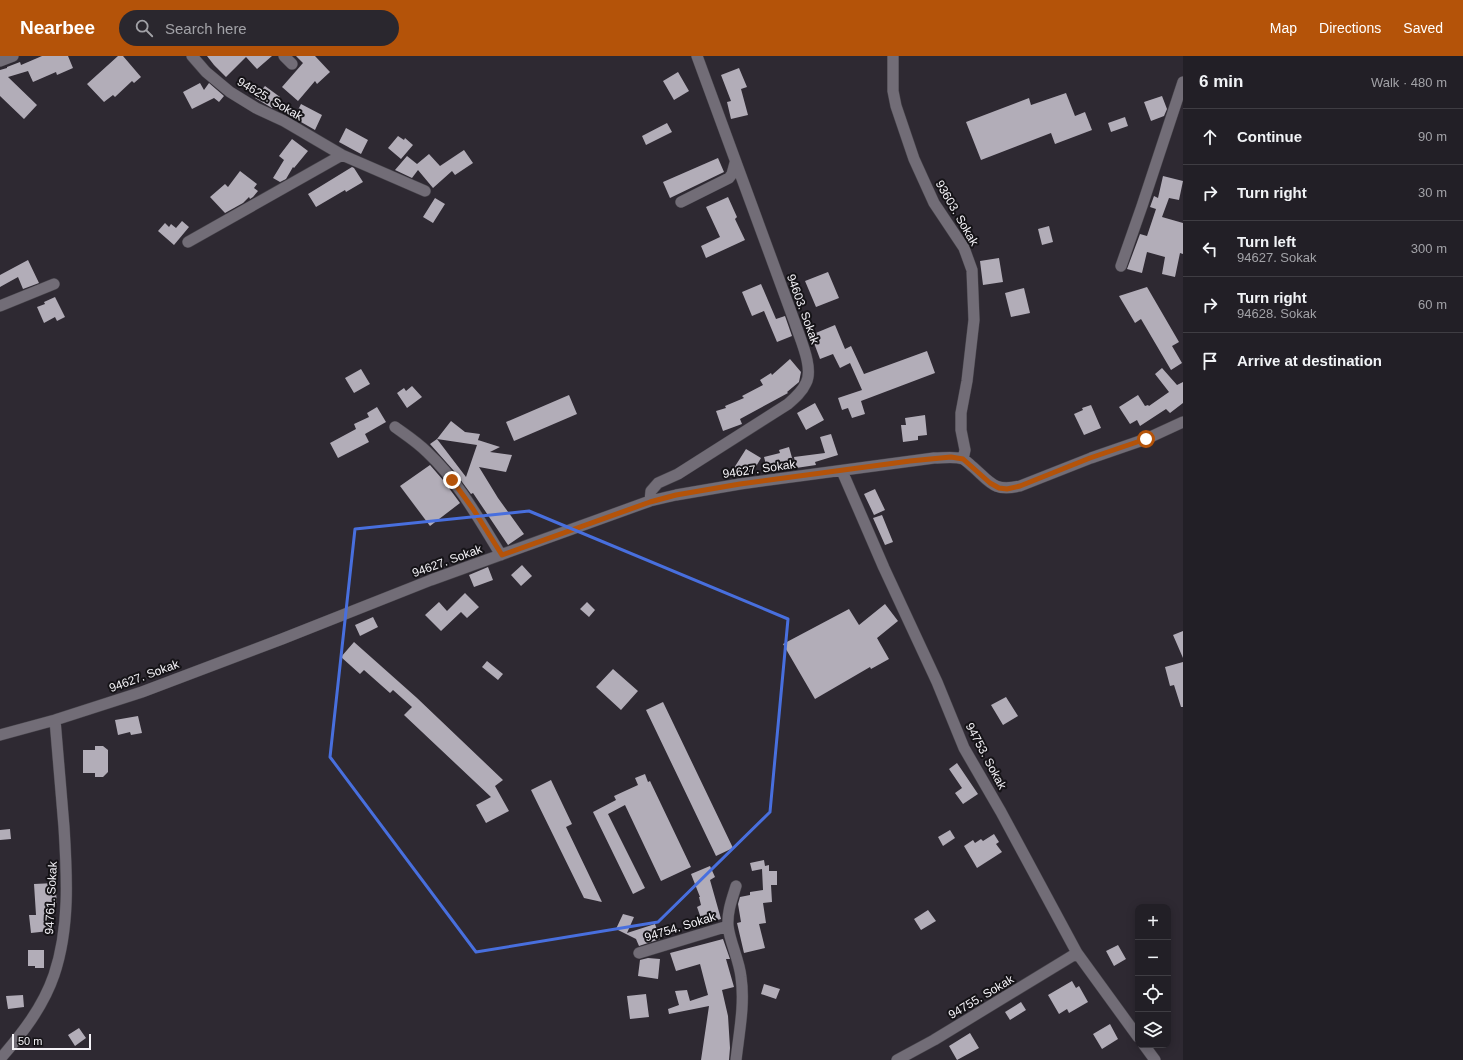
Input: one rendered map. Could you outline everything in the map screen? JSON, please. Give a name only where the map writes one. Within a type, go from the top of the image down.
[{"type":"street","points":[[0,61],[12,56]]},
{"type":"street","name":"94625. Sokak","points":[[192,56],[206,72],[230,92],[256,108],[284,121],[342,155],[425,191]]},
{"type":"street","name":"94603. Sokak","points":[[650,502],[651,491],[658,483],[678,474],[788,404],[797,396],[807,382],[808,369],[801,342],[697,56]]},
{"type":"street","name":"93603. Sokak","points":[[893,56],[893,91],[896,106],[914,158],[934,203],[964,248],[972,270],[973,333],[961,413],[961,430],[965,450],[963,459]]},
{"type":"street","points":[[1121,266],[1183,82]]},
{"type":"street","points":[[188,242],[342,155]]},
{"type":"street","points":[[681,202],[729,178],[732,174],[735,163]]},
{"type":"street","points":[[0,306],[54,284]]},
{"type":"street","points":[[963,459],[990,483],[999,488],[1007,489],[1020,486],[1090,458],[1146,439],[1183,422]]},
{"type":"street","points":[[395,427],[428,452],[473,509],[502,555]]},
{"type":"street","name":"94627. Sokak","points":[[0,735],[56,720],[149,689],[282,639],[431,580],[650,502],[676,495],[740,484],[934,458],[951,457],[963,459]]},
{"type":"street","name":"94753. Sokak","points":[[842,471],[884,568],[937,682],[964,748],[1001,812],[1077,953],[1135,1033]]},
{"type":"street","name":"94761. Sokak","points":[[0,1059],[30,1022],[44,999],[54,974],[62,940],[66,892],[66,858],[56,720]]},
{"type":"street","name":"94754. Sokak","points":[[736,886],[730,908],[728,926],[740,971],[743,992],[736,1060]]},
{"type":"street","name":"94754. Sokak","points":[[639,953],[728,926]]},
{"type":"street","name":"94755. Sokak","points":[[897,1060],[934,1040],[1077,953]]},
{"type":"street","points":[[1146,1048],[1155,1060]]},
{"type":"highlighted area","points":[[529,511],[788,619],[770,812],[658,922],[476,952],[330,757],[355,529]]},
{"type":"building","points":[[42,56],[68,56],[73,68],[57,75],[56,72],[33,82],[28,71],[8,77],[37,105],[24,119],[0,96],[0,70],[20,62],[21,65]]},
{"type":"building","points":[[118,56],[123,56],[141,77],[134,83],[132,81],[115,97],[113,95],[104,102],[87,84]]},
{"type":"building","points":[[207,56],[272,56],[257,69],[246,57],[226,77]]},
{"type":"building","points":[[296,56],[315,56],[330,72],[317,84],[315,81],[298,101],[282,87],[303,63]]},
{"type":"building","points":[[739,68],[747,87],[741,89],[748,115],[731,119],[727,102],[731,101],[721,75]]},
{"type":"building","points":[[678,72],[689,91],[674,100],[663,81]]},
{"type":"building","points":[[200,83],[204,90],[209,83],[224,96],[219,102],[214,98],[192,109],[183,92]]},
{"type":"building","points":[[265,86],[280,97],[272,108],[255,98]]},
{"type":"building","points":[[1066,93],[1075,116],[1085,112],[1092,130],[1055,144],[1051,133],[981,160],[966,122],[1029,98],[1031,105]]},
{"type":"building","points":[[1162,96],[1167,109],[1164,116],[1151,121],[1144,102]]},
{"type":"building","points":[[301,104],[322,115],[315,130],[294,118]]},
{"type":"building","points":[[1125,117],[1128,126],[1111,132],[1108,123]]},
{"type":"building","points":[[667,123],[672,132],[646,145],[642,136]]},
{"type":"building","points":[[346,128],[368,140],[361,154],[339,142]]},
{"type":"building","points":[[398,136],[404,140],[405,138],[413,145],[401,159],[388,148]]},
{"type":"building","points":[[292,139],[308,151],[294,168],[293,167],[286,179],[280,182],[273,178],[284,160],[279,156]]},
{"type":"building","points":[[464,150],[473,163],[455,175],[452,171],[433,188],[418,170],[412,178],[395,170],[407,156],[417,164],[429,154],[440,166]]},
{"type":"building","points":[[718,158],[724,172],[670,198],[663,182]]},
{"type":"building","points":[[352,167],[363,182],[346,192],[345,190],[316,207],[308,194]]},
{"type":"building","points":[[240,171],[257,184],[254,188],[258,191],[250,199],[249,197],[243,203],[225,213],[210,197],[225,184],[228,187]]},
{"type":"building","points":[[1163,176],[1183,181],[1179,200],[1169,198],[1162,217],[1183,223],[1183,254],[1180,253],[1175,277],[1162,274],[1165,257],[1147,252],[1142,273],[1127,269],[1140,234],[1147,236],[1156,209],[1150,207],[1154,196],[1158,198]]},
{"type":"building","points":[[728,197],[737,217],[735,219],[745,240],[706,258],[701,246],[720,237],[706,207]]},
{"type":"building","points":[[435,198],[445,204],[433,223],[423,217]]},
{"type":"building","points":[[182,221],[189,227],[174,245],[158,231],[165,223],[169,227],[171,224],[176,228]]},
{"type":"building","points":[[1049,226],[1053,242],[1042,245],[1038,229]]},
{"type":"building","points":[[999,258],[1003,282],[983,285],[980,261]]},
{"type":"building","points":[[28,260],[39,283],[23,289],[18,277],[0,287],[0,275]]},
{"type":"building","points":[[828,272],[839,298],[816,307],[805,281]]},
{"type":"building","points":[[761,284],[776,319],[785,316],[792,336],[777,342],[764,311],[752,316],[742,292]]},
{"type":"building","points":[[1147,287],[1179,342],[1172,346],[1182,363],[1171,370],[1141,319],[1135,323],[1119,296]]},
{"type":"building","points":[[1024,288],[1030,313],[1011,317],[1005,293]]},
{"type":"building","points":[[55,297],[65,317],[57,321],[55,317],[44,323],[37,307],[45,304],[44,302]]},
{"type":"building","points":[[835,325],[845,349],[851,346],[864,374],[927,351],[935,373],[861,401],[865,414],[852,418],[848,408],[842,410],[838,398],[862,390],[850,363],[840,368],[833,354],[820,359],[811,335]]},
{"type":"building","points":[[790,359],[801,372],[799,382],[787,392],[788,393],[740,419],[742,424],[723,431],[716,411],[726,408],[725,406],[744,398],[742,396],[763,385],[760,380],[771,373],[772,375]]},
{"type":"building","points":[[1162,368],[1177,385],[1183,382],[1183,403],[1170,413],[1166,409],[1140,426],[1137,420],[1130,424],[1119,407],[1138,395],[1145,406],[1149,406],[1169,392],[1155,374]]},
{"type":"building","points":[[361,369],[370,384],[354,393],[345,378]]},
{"type":"building","points":[[412,386],[422,397],[407,408],[397,393],[404,388],[406,391]]},
{"type":"building","points":[[569,395],[577,414],[514,441],[506,422]]},
{"type":"building","points":[[815,403],[824,420],[806,430],[797,413]]},
{"type":"building","points":[[1091,405],[1101,428],[1084,435],[1074,414],[1083,410],[1082,408]]},
{"type":"building","points":[[377,407],[386,422],[365,434],[369,442],[338,458],[330,443],[356,429],[354,424],[369,417],[367,413]]},
{"type":"building","points":[[925,415],[927,435],[918,436],[918,440],[903,442],[901,425],[906,425],[905,418]]},
{"type":"building","points":[[451,421],[465,432],[480,434],[478,440],[500,447],[490,452],[512,455],[506,472],[479,467],[498,498],[524,534],[508,545],[473,493],[471,494],[454,471],[430,444],[437,439]],"holes":[[[437,439],[477,445],[466,477]]]},
{"type":"building","points":[[831,434],[838,455],[815,462],[816,465],[796,468],[794,457],[825,453],[820,437]]},
{"type":"building","points":[[789,447],[794,465],[768,472],[764,457],[780,453],[779,450]]},
{"type":"building","points":[[746,449],[761,458],[751,475],[747,476],[734,468]]},
{"type":"building","points":[[430,465],[460,503],[430,526],[400,486]]},
{"type":"building","points":[[875,489],[885,510],[874,515],[864,494]]},
{"type":"building","points":[[882,515],[893,542],[885,545],[873,518]]},
{"type":"building","points":[[522,565],[532,576],[521,586],[511,575]]},
{"type":"building","points":[[488,567],[493,580],[474,587],[469,575]]},
{"type":"building","points":[[465,593],[479,607],[467,618],[461,612],[441,631],[425,615],[439,602],[447,611]]},
{"type":"building","points":[[587,602],[595,610],[589,617],[580,609]]},
{"type":"building","points":[[885,604],[898,621],[877,638],[889,659],[871,669],[870,667],[815,699],[783,644],[849,609],[859,625]]},
{"type":"building","points":[[373,617],[378,627],[360,636],[355,625]]},
{"type":"building","points":[[1183,631],[1183,658],[1173,635]]},
{"type":"building","points":[[354,642],[417,698],[503,780],[495,786],[509,811],[486,823],[476,805],[491,797],[404,715],[412,707],[393,690],[390,693],[364,670],[360,674],[341,657]]},
{"type":"building","points":[[487,661],[503,674],[498,680],[482,667]]},
{"type":"building","points":[[1183,662],[1183,707],[1181,707],[1174,685],[1170,686],[1165,667]]},
{"type":"building","points":[[613,669],[638,691],[621,710],[596,687]]},
{"type":"building","points":[[1006,697],[1018,716],[1003,725],[991,705]]},
{"type":"building","points":[[663,702],[733,848],[716,856],[646,710]]},
{"type":"building","points":[[138,716],[142,733],[131,735],[130,732],[118,735],[115,720]]},
{"type":"building","points":[[95,746],[103,746],[108,750],[108,772],[103,777],[95,777],[95,773],[83,773],[83,750],[95,750]]},
{"type":"building","points":[[957,763],[978,794],[963,804],[955,793],[962,788],[949,769]]},
{"type":"building","points":[[645,774],[648,782],[650,781],[691,867],[661,881],[625,805],[608,814],[645,888],[633,894],[593,812],[616,800],[614,796],[638,785],[635,778]]},
{"type":"building","points":[[551,780],[572,824],[566,827],[602,902],[584,898],[531,790]]},
{"type":"building","points":[[10,829],[11,839],[0,840],[0,830]]},
{"type":"building","points":[[950,830],[955,838],[943,846],[938,837]]},
{"type":"building","points":[[994,834],[999,842],[996,844],[1002,852],[977,868],[964,846],[973,840],[975,843],[981,839],[983,841]]},
{"type":"building","points":[[764,860],[765,866],[769,865],[769,871],[777,871],[777,885],[771,885],[772,902],[763,903],[766,923],[759,924],[765,948],[744,953],[737,923],[741,922],[738,904],[740,897],[750,895],[750,892],[763,890],[762,869],[752,871],[750,863]]},
{"type":"building","points":[[710,866],[715,877],[710,880],[721,919],[703,924],[697,907],[701,905],[700,897],[691,874]]},
{"type":"building","points":[[55,883],[57,903],[47,904],[49,931],[31,933],[29,915],[36,915],[34,884]]},
{"type":"building","points":[[928,910],[936,921],[921,930],[914,919]]},
{"type":"building","points":[[623,914],[634,917],[627,933],[655,924],[660,939],[639,946],[636,939],[616,929]]},
{"type":"building","points":[[723,939],[730,959],[726,959],[734,987],[722,990],[728,1016],[730,1048],[729,1060],[701,1060],[709,1006],[669,1014],[668,1009],[679,1005],[675,991],[687,990],[690,1001],[708,995],[700,964],[676,971],[670,953]]},
{"type":"building","points":[[1118,945],[1126,959],[1114,966],[1106,951]]},
{"type":"building","points":[[28,950],[44,950],[44,968],[28,966]]},
{"type":"building","points":[[648,958],[660,959],[658,979],[638,976],[640,960]]},
{"type":"building","points":[[1072,981],[1076,988],[1079,986],[1088,1002],[1069,1013],[1067,1009],[1059,1014],[1048,995]]},
{"type":"building","points":[[764,984],[780,989],[776,999],[761,994]]},
{"type":"building","points":[[646,994],[649,1017],[630,1019],[627,996]]},
{"type":"building","points":[[23,995],[24,1007],[8,1009],[6,996]]},
{"type":"building","points":[[1021,1002],[1026,1010],[1010,1020],[1005,1012]]},
{"type":"building","points":[[1110,1024],[1118,1039],[1102,1049],[1093,1034]]},
{"type":"building","points":[[79,1028],[86,1038],[75,1046],[68,1035]]},
{"type":"building","points":[[970,1033],[979,1048],[957,1060],[949,1046]]},
{"type":"route","points":[[452,480],[473,509],[502,555],[650,502],[701,490],[910,461],[951,457],[963,459],[990,483],[999,488],[1007,489],[1020,486],[1090,458],[1146,439]]}]
